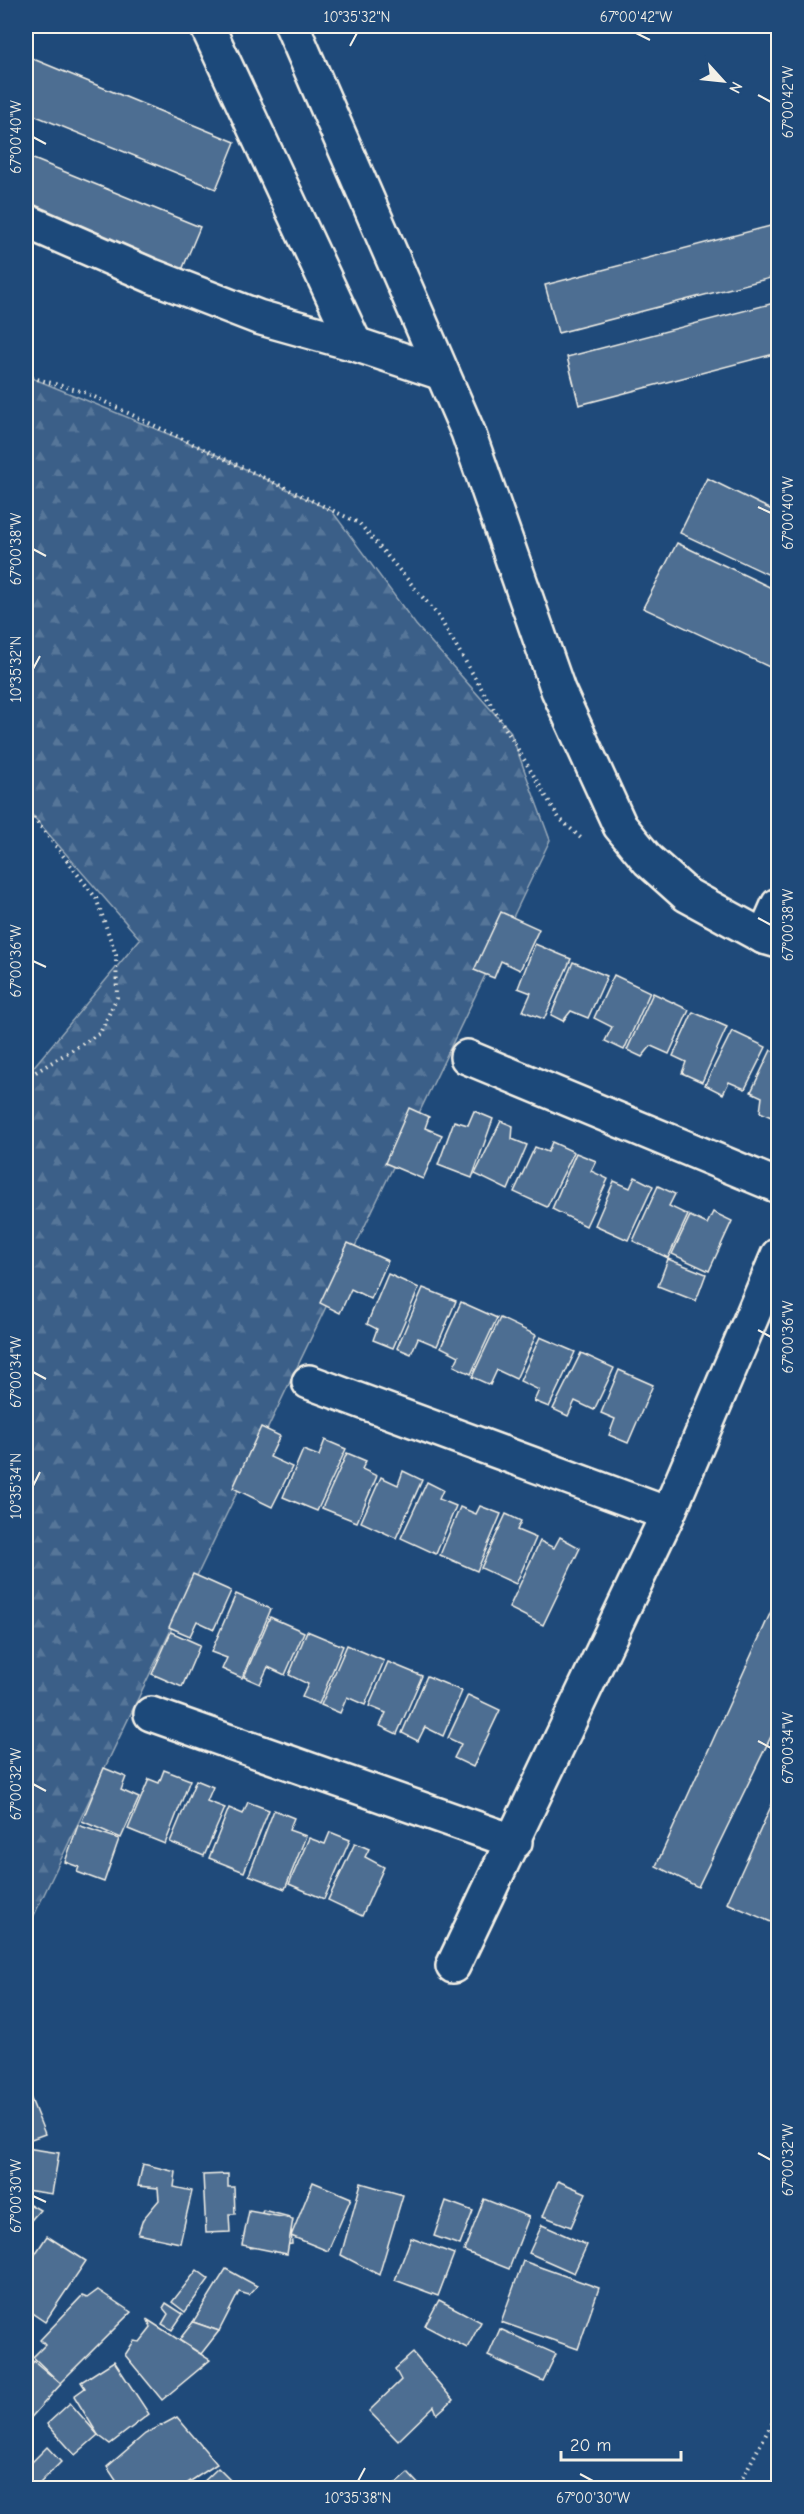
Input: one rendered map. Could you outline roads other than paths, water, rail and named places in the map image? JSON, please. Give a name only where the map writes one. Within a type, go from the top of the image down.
[{"type":"street","points":[[207,26],[355,344]]},
{"type":"street","points":[[292,26],[468,432],[558,690],[620,826],[648,860],[687,895],[771,939],[778,905]]},
{"type":"street","points":[[26,221],[152,276],[258,318],[355,344],[442,373]]},
{"type":"street","points":[[467,1057],[778,1186]]},
{"type":"street","points":[[453,1966],[515,1842],[668,1514],[778,1255]]},
{"type":"street","points":[[309,1382],[668,1514]]},
{"type":"street","points":[[151,1714],[515,1842]]}]
